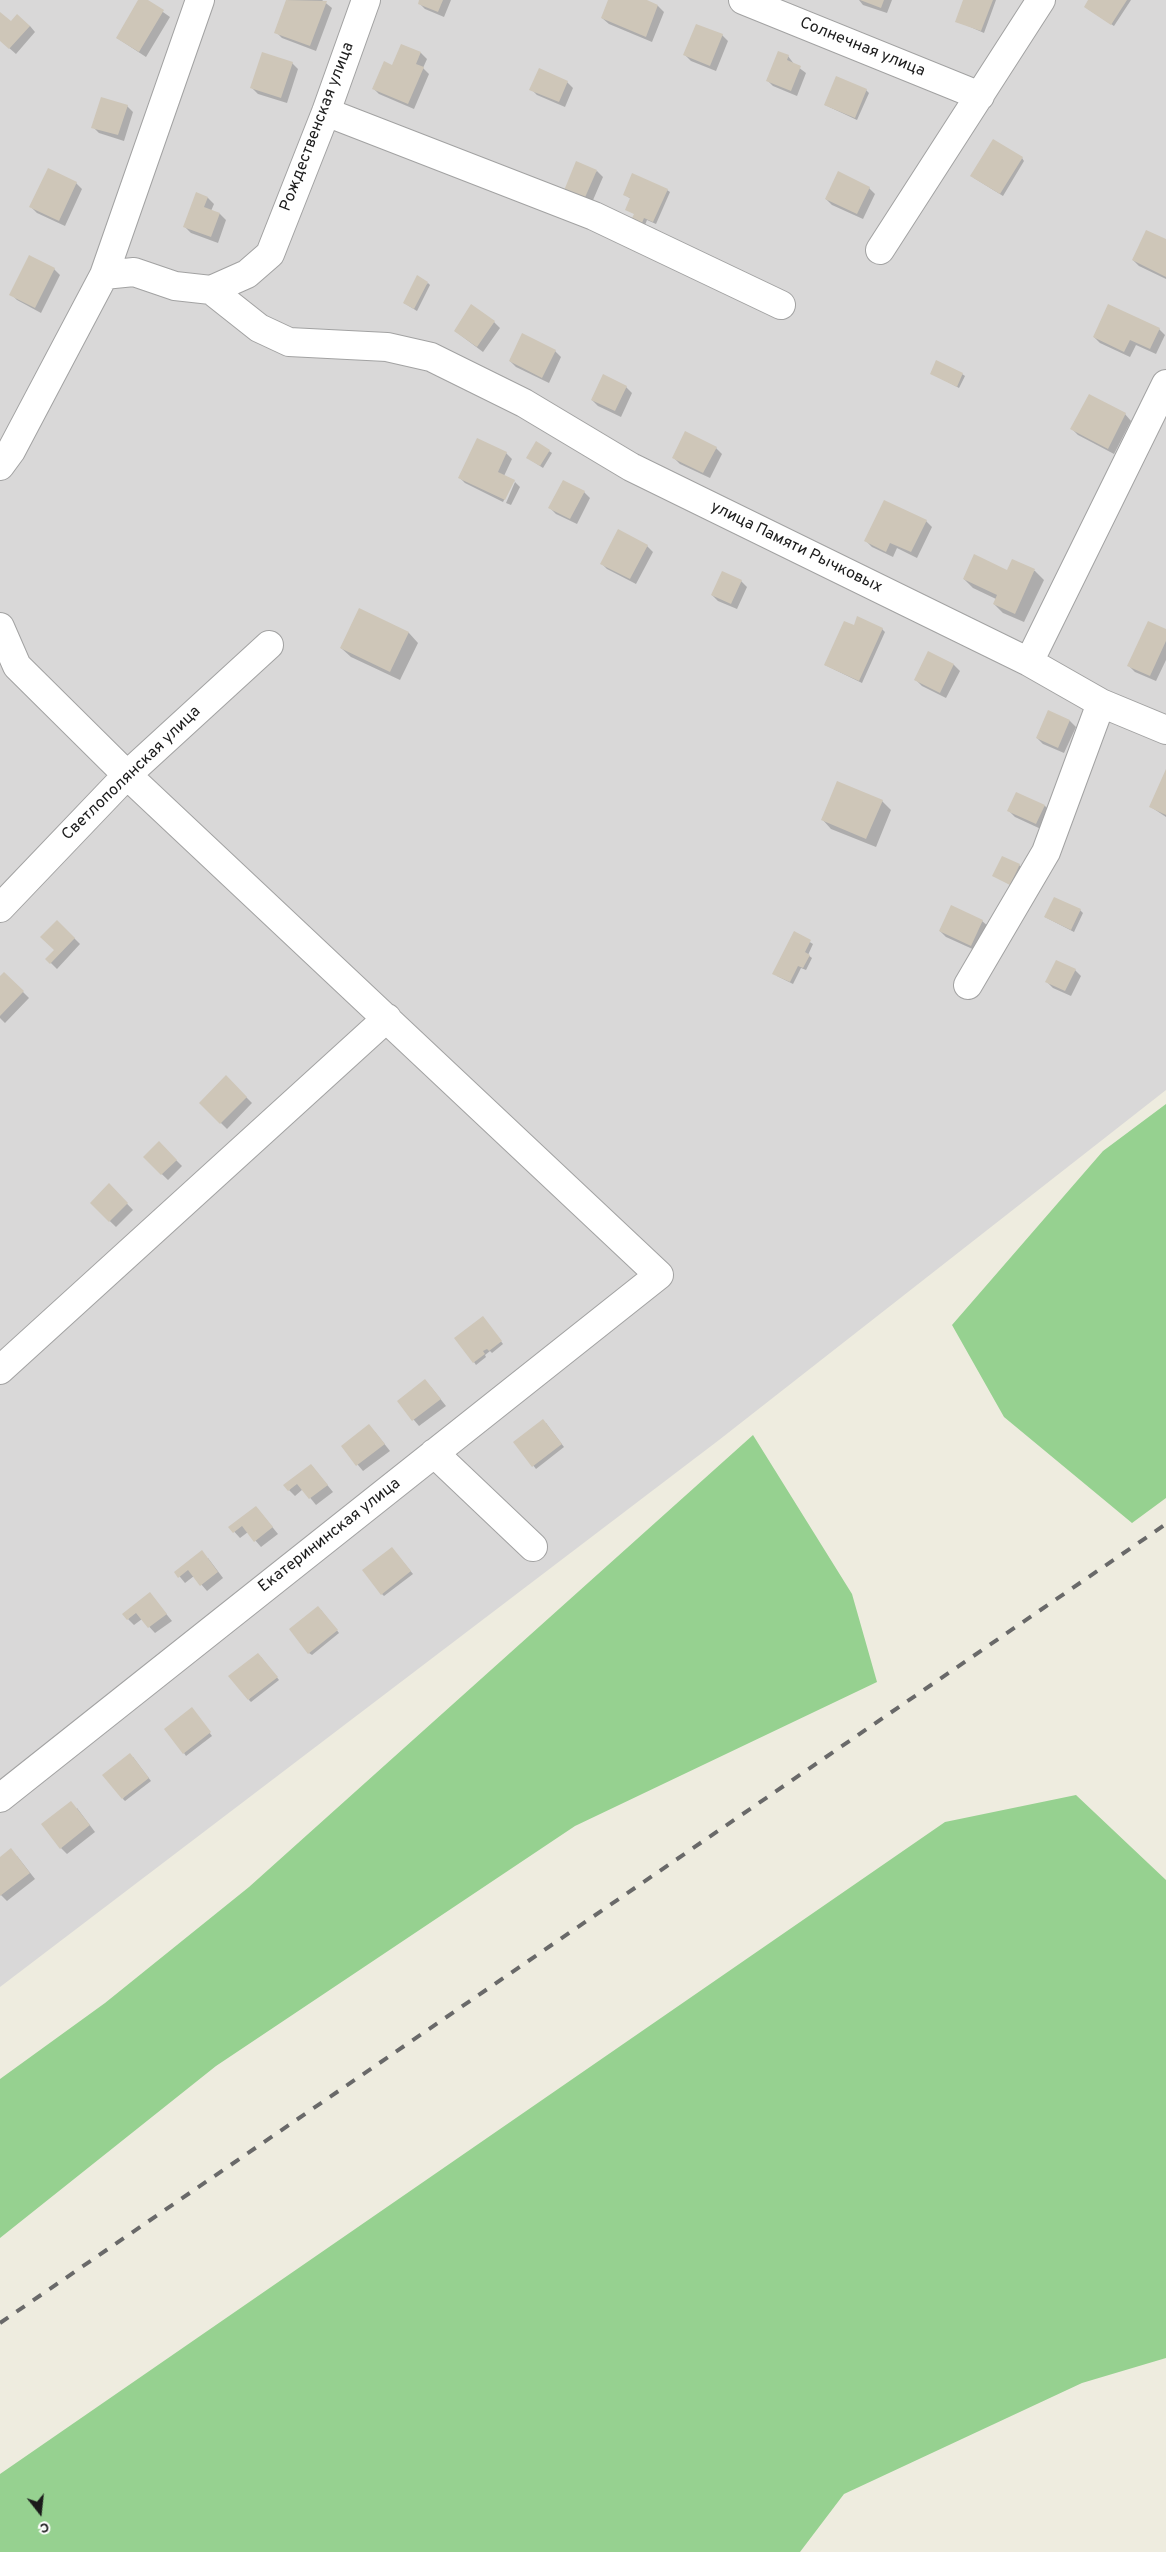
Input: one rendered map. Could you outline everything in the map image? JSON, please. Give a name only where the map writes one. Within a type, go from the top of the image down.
[{"type":"street","points":[[0,466],[11,451],[104,275],[200,0]]},
{"type":"street","name":"Рождественская улица","points":[[211,290],[246,274],[270,254],[326,112],[366,0]]},
{"type":"street","name":"Солнечная улица","points":[[743,0],[980,96]]},
{"type":"street","points":[[880,250],[1040,0]]},
{"type":"street","points":[[326,112],[594,216],[781,306]]},
{"type":"street","points":[[104,275],[134,272],[174,286],[211,290]]},
{"type":"street","name":"улица Памяти Рычковых","points":[[211,290],[259,328],[289,342],[387,347],[431,357],[524,403],[631,467],[1029,662],[1100,703],[1166,730]]},
{"type":"street","points":[[1029,662],[1166,384]]},
{"type":"street","points":[[0,628],[17,666],[127,775],[387,1018],[0,1370]]},
{"type":"street","name":"Светлополянская улица","points":[[0,908],[127,775],[269,645]]},
{"type":"street","points":[[968,985],[1046,852],[1100,703]]},
{"type":"street","name":"Екатерининская улица","points":[[0,1798],[659,1275],[387,1018]]},
{"type":"street","points":[[434,1453],[533,1547]]},
{"type":"shaded area","points":[[0,0],[1166,0],[1166,1090],[719,1440],[0,1987]]},
{"type":"green space","points":[[1166,1104],[1166,1498],[1132,1523],[1004,1417],[952,1325],[1103,1151]]},
{"type":"green space","points":[[753,1435],[852,1594],[877,1682],[575,1826],[216,2066],[0,2238],[0,2079],[105,2003],[249,1887]]},
{"type":"green space","points":[[1076,1795],[1166,1880],[1166,2358],[1082,2383],[844,2494],[800,2552],[0,2552],[0,2474],[945,1822]]},
{"type":"building","points":[[138,0],[148,0],[164,10],[139,52],[116,38]]},
{"type":"building","points":[[286,0],[327,1],[310,46],[274,33]]},
{"type":"building","points":[[419,0],[443,0],[438,12],[418,4]]},
{"type":"building","points":[[608,0],[647,0],[658,5],[646,37],[601,18]]},
{"type":"building","points":[[860,0],[884,0],[881,8]]},
{"type":"building","points":[[963,0],[993,0],[981,31],[955,22]]},
{"type":"building","points":[[1088,0],[1127,0],[1111,25],[1084,7]]},
{"type":"building","points":[[0,12],[11,21],[17,14],[30,26],[9,49],[0,41]]},
{"type":"building","points":[[696,24],[723,34],[710,66],[683,55]]},
{"type":"building","points":[[401,44],[421,52],[416,64],[424,67],[408,104],[372,89],[384,61],[392,65]]},
{"type":"building","points":[[778,51],[789,55],[787,60],[801,66],[791,91],[766,81]]},
{"type":"building","points":[[262,52],[293,62],[281,98],[250,88]]},
{"type":"building","points":[[539,68],[568,81],[559,102],[529,90]]},
{"type":"building","points":[[836,76],[867,89],[855,118],[824,105]]},
{"type":"building","points":[[101,97],[128,105],[118,135],[91,128]]},
{"type":"building","points":[[993,139],[1023,157],[1000,194],[970,176]]},
{"type":"building","points":[[576,161],[597,170],[583,202],[563,193]]},
{"type":"building","points":[[48,168],[77,182],[59,221],[29,207]]},
{"type":"building","points":[[838,171],[870,187],[857,214],[825,199]]},
{"type":"building","points":[[632,173],[668,189],[653,222],[644,218],[642,223],[632,218],[634,214],[625,210],[630,198],[623,195]]},
{"type":"building","points":[[196,192],[208,197],[204,207],[220,213],[211,237],[183,227]]},
{"type":"building","points":[[1146,230],[1166,239],[1166,277],[1132,260]]},
{"type":"building","points":[[29,255],[55,268],[35,308],[9,295]]},
{"type":"building","points":[[417,275],[428,282],[414,309],[403,303]]},
{"type":"building","points":[[471,304],[495,321],[477,347],[454,331]]},
{"type":"building","points":[[1108,304],[1160,328],[1150,349],[1130,340],[1124,352],[1093,337]]},
{"type":"building","points":[[522,333],[556,350],[542,378],[509,361]]},
{"type":"building","points":[[936,360],[963,373],[957,387],[930,374]]},
{"type":"building","points":[[603,374],[627,386],[615,411],[591,400]]},
{"type":"building","points":[[1089,394],[1126,413],[1108,449],[1070,429]]},
{"type":"building","points":[[685,431],[717,447],[703,473],[672,458]]},
{"type":"building","points":[[477,438],[507,452],[498,472],[515,480],[505,500],[458,478]]},
{"type":"building","points":[[536,441],[550,450],[540,466],[526,458]]},
{"type":"building","points":[[563,480],[585,491],[570,519],[548,508]]},
{"type":"building","points":[[884,500],[927,520],[911,552],[890,543],[886,552],[864,541]]},
{"type":"building","points":[[618,529],[648,545],[630,579],[600,564]]},
{"type":"building","points":[[974,554],[1007,570],[1012,559],[1035,569],[1015,614],[993,604],[997,595],[963,579]]},
{"type":"building","points":[[722,571],[742,580],[731,604],[711,595]]},
{"type":"building","points":[[359,608],[409,632],[390,672],[340,648]]},
{"type":"building","points":[[857,616],[883,628],[859,681],[824,665],[844,621],[854,625]]},
{"type":"building","points":[[1148,621],[1166,629],[1166,641],[1150,676],[1127,666]]},
{"type":"building","points":[[928,651],[954,664],[940,693],[914,680]]},
{"type":"building","points":[[1048,710],[1070,720],[1058,748],[1036,738]]},
{"type":"building","points":[[1166,769],[1166,815],[1149,807]]},
{"type":"building","points":[[837,781],[883,800],[866,839],[821,820]]},
{"type":"building","points":[[1016,792],[1045,805],[1036,824],[1007,811]]},
{"type":"building","points":[[1002,856],[1020,864],[1010,885],[992,876]]},
{"type":"building","points":[[1054,897],[1081,909],[1071,930],[1044,917]]},
{"type":"building","points":[[951,905],[983,920],[971,946],[939,931]]},
{"type":"building","points":[[57,920],[75,938],[50,964],[45,959],[54,950],[40,937]]},
{"type":"building","points":[[794,931],[811,940],[805,952],[810,955],[803,968],[798,966],[790,982],[772,974]]},
{"type":"building","points":[[1056,960],[1076,969],[1065,991],[1045,982]]},
{"type":"building","points":[[4,972],[24,991],[0,1016],[0,976]]},
{"type":"building","points":[[226,1075],[247,1097],[220,1124],[199,1103]]},
{"type":"building","points":[[159,1141],[177,1160],[161,1175],[143,1157]]},
{"type":"building","points":[[109,1183],[128,1203],[109,1222],[90,1203]]},
{"type":"building","points":[[483,1316],[502,1341],[489,1351],[487,1349],[483,1351],[485,1354],[473,1363],[454,1338]]},
{"type":"building","points":[[425,1379],[441,1399],[412,1421],[397,1401]]},
{"type":"building","points":[[543,1419],[562,1444],[532,1467],[513,1442]]},
{"type":"building","points":[[369,1424],[385,1444],[356,1466],[341,1446]]},
{"type":"building","points":[[311,1464],[328,1485],[309,1499],[297,1484],[288,1491],[283,1485]]},
{"type":"building","points":[[256,1506],[273,1527],[254,1542],[242,1526],[233,1533],[228,1527]]},
{"type":"building","points":[[392,1547],[411,1571],[381,1595],[362,1570]]},
{"type":"building","points":[[202,1550],[218,1572],[200,1586],[188,1570],[178,1578],[174,1572]]},
{"type":"building","points":[[150,1592],[167,1614],[148,1628],[136,1613],[127,1620],[122,1614]]},
{"type":"building","points":[[318,1606],[338,1630],[308,1654],[289,1629]]},
{"type":"building","points":[[258,1653],[278,1677],[248,1700],[228,1676]]},
{"type":"building","points":[[192,1707],[211,1732],[183,1754],[164,1729]]},
{"type":"building","points":[[130,1753],[149,1778],[122,1799],[102,1775]]},
{"type":"building","points":[[71,1801],[90,1825],[60,1849],[41,1824]]},
{"type":"building","points":[[11,1848],[30,1873],[0,1896],[0,1857]]},
{"type":"railway","points":[[0,2323],[1166,1524]]}]
